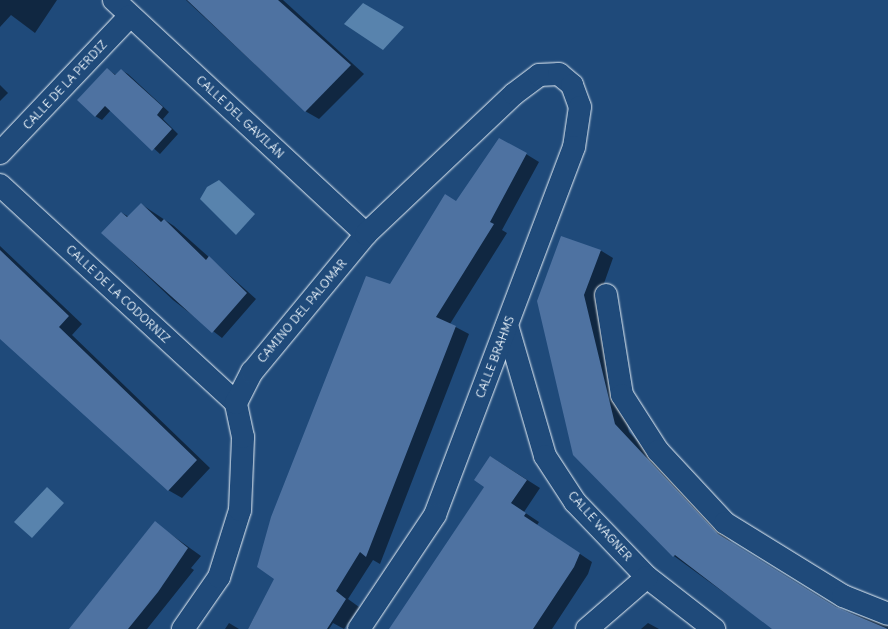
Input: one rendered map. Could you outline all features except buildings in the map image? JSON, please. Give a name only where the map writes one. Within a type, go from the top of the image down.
[{"type":"street","name":"CALLE DEL GAVILÁN","points":[[114,0],[366,234]]},
{"type":"street","name":"CALLE DE LA PERDIZ","points":[[0,153],[130,16]]},
{"type":"street","name":"CAMINO DEL PALOMAR","points":[[236,403],[252,372],[366,234],[514,94],[539,74],[559,74]]},
{"type":"street","name":"CALLE BRAHMS","points":[[359,629],[435,515],[574,147],[580,107],[572,85],[559,74]]},
{"type":"street","name":"CALLE DE LA CODORNIZ","points":[[0,185],[236,403]]},
{"type":"street","points":[[606,295],[622,395],[658,451],[725,523],[843,596],[888,614]]},
{"type":"street","name":"CALLE WAGNER","points":[[507,325],[545,456],[575,502],[646,577],[714,629]]},
{"type":"street","points":[[183,629],[219,577],[240,510],[243,437],[236,403]]},
{"type":"street","points":[[587,629],[646,577]]},
{"type":"water","points":[[363,3],[404,27],[383,50],[344,24]]},
{"type":"water","points":[[219,180],[255,214],[236,235],[200,199],[207,187]]},
{"type":"water","points":[[47,487],[64,503],[32,538],[14,522]]}]
